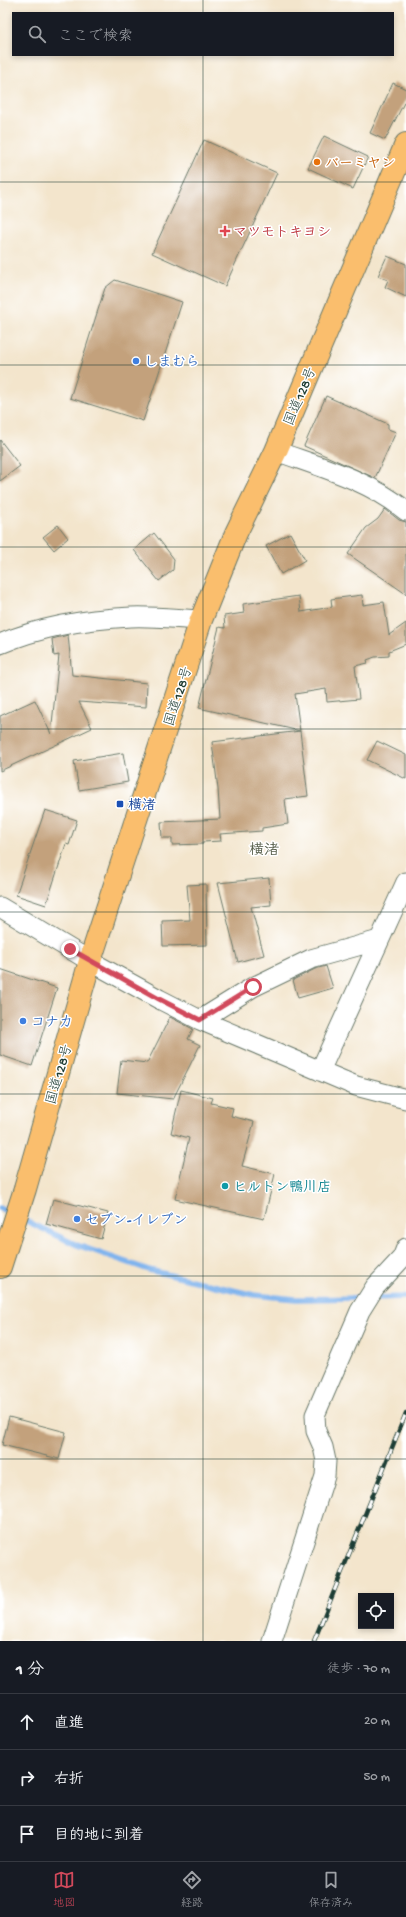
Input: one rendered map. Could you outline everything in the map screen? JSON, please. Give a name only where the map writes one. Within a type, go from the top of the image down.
[{"type":"highway","name":"国道128号","points":[[0,1267],[25,1189],[90,961],[202,620],[236,533],[276,451],[404,154]]},
{"type":"street","points":[[276,451],[354,479],[396,502],[406,511]]},
{"type":"street","points":[[0,644],[20,635],[81,622],[132,617],[202,620]]},
{"type":"street","points":[[320,1071],[406,882]]},
{"type":"street","points":[[0,907],[90,961],[200,1020],[356,1086],[406,1099]]},
{"type":"street","points":[[200,1020],[253,987],[311,960],[379,940]]},
{"type":"street","points":[[272,1641],[324,1476],[326,1461],[323,1447],[316,1431],[315,1415],[360,1311],[375,1287],[402,1258],[406,1248]]},
{"type":"building","points":[[393,83],[406,89],[406,99],[385,140],[370,133]]},
{"type":"building","points":[[324,136],[368,157],[353,189],[308,168]]},
{"type":"building","points":[[204,140],[277,173],[225,286],[152,253]]},
{"type":"building","points":[[387,256],[406,264],[406,297],[385,287],[388,280],[378,276]]},
{"type":"building","points":[[115,280],[182,302],[143,421],[70,398],[105,288]]},
{"type":"building","points":[[326,396],[388,424],[388,429],[396,432],[375,478],[304,446]]},
{"type":"building","points":[[0,440],[20,466],[0,481]]},
{"type":"building","points":[[385,509],[399,520],[406,522],[406,594],[348,554],[366,528],[378,519]]},
{"type":"building","points":[[58,525],[68,538],[54,550],[43,537]]},
{"type":"building","points":[[154,533],[174,559],[173,570],[159,581],[134,550]]},
{"type":"building","points":[[290,533],[305,560],[281,574],[266,546]]},
{"type":"building","points":[[362,595],[363,605],[384,602],[389,635],[406,623],[406,644],[389,651],[389,656],[375,657],[367,660],[368,663],[355,666],[359,699],[327,702],[326,689],[295,694],[300,731],[199,708],[219,627],[225,628],[224,616],[244,613],[243,604],[299,596],[301,612],[332,607],[331,599]]},
{"type":"building","points":[[68,635],[72,675],[147,683],[146,707],[79,702],[92,728],[0,771],[0,716],[35,700],[51,734],[59,655],[54,656],[52,639]]},
{"type":"building","points":[[300,731],[308,796],[285,799],[288,824],[262,828],[262,831],[220,834],[221,841],[203,842],[203,844],[172,845],[172,838],[162,838],[161,822],[220,819],[212,742]]},
{"type":"building","points":[[377,741],[406,755],[406,779],[367,760]]},
{"type":"building","points":[[123,753],[128,782],[79,790],[74,761]]},
{"type":"building","points":[[45,810],[77,820],[69,845],[66,844],[46,905],[16,895]]},
{"type":"building","points":[[269,878],[271,905],[251,907],[264,955],[238,962],[218,883]]},
{"type":"building","points":[[206,884],[207,945],[163,946],[162,921],[190,920],[187,885]]},
{"type":"building","points":[[326,966],[333,988],[298,998],[293,980],[315,969]]},
{"type":"building","name":"コナカ","points":[[0,969],[57,988],[32,1066],[0,1055]]},
{"type":"building","points":[[170,1017],[193,1029],[188,1039],[200,1045],[173,1099],[117,1093],[121,1060],[147,1063]]},
{"type":"building","points":[[181,1090],[213,1098],[211,1103],[233,1108],[231,1116],[254,1122],[242,1166],[275,1174],[264,1219],[175,1199],[189,1138],[171,1133]]},
{"type":"building","name":"セブン-イレブン","points":[[53,1199],[108,1213],[101,1239],[46,1224]]},
{"type":"building","points":[[9,1417],[66,1432],[59,1459],[2,1445]]},
{"type":"waterway","points":[[0,1208],[12,1214]]},
{"type":"waterway","points":[[20,1218],[77,1245],[149,1270],[254,1295],[296,1299],[364,1298]]},
{"type":"waterway","points":[[373,1298],[406,1297]]},
{"type":"railway","points":[[314,1641],[406,1413]]},
{"type":"place","name":"バーミヤン","points":[[317,162]]},
{"type":"place","name":"マツモトキヨシ","points":[[225,231]]},
{"type":"place","name":"しまむら","points":[[136,361]]},
{"type":"place","name":"横渚","points":[[120,804]]},
{"type":"place","name":"コナカ","points":[[23,1021]]},
{"type":"place","name":"ヒルトン鴨川店","points":[[225,1186]]},
{"type":"place","name":"セブン-イレブン","points":[[77,1219]]},
{"type":"district","name":"横渚","points":[[264,849]]},
{"type":"route","points":[[70,949],[159,999],[200,1020],[253,987]]}]
